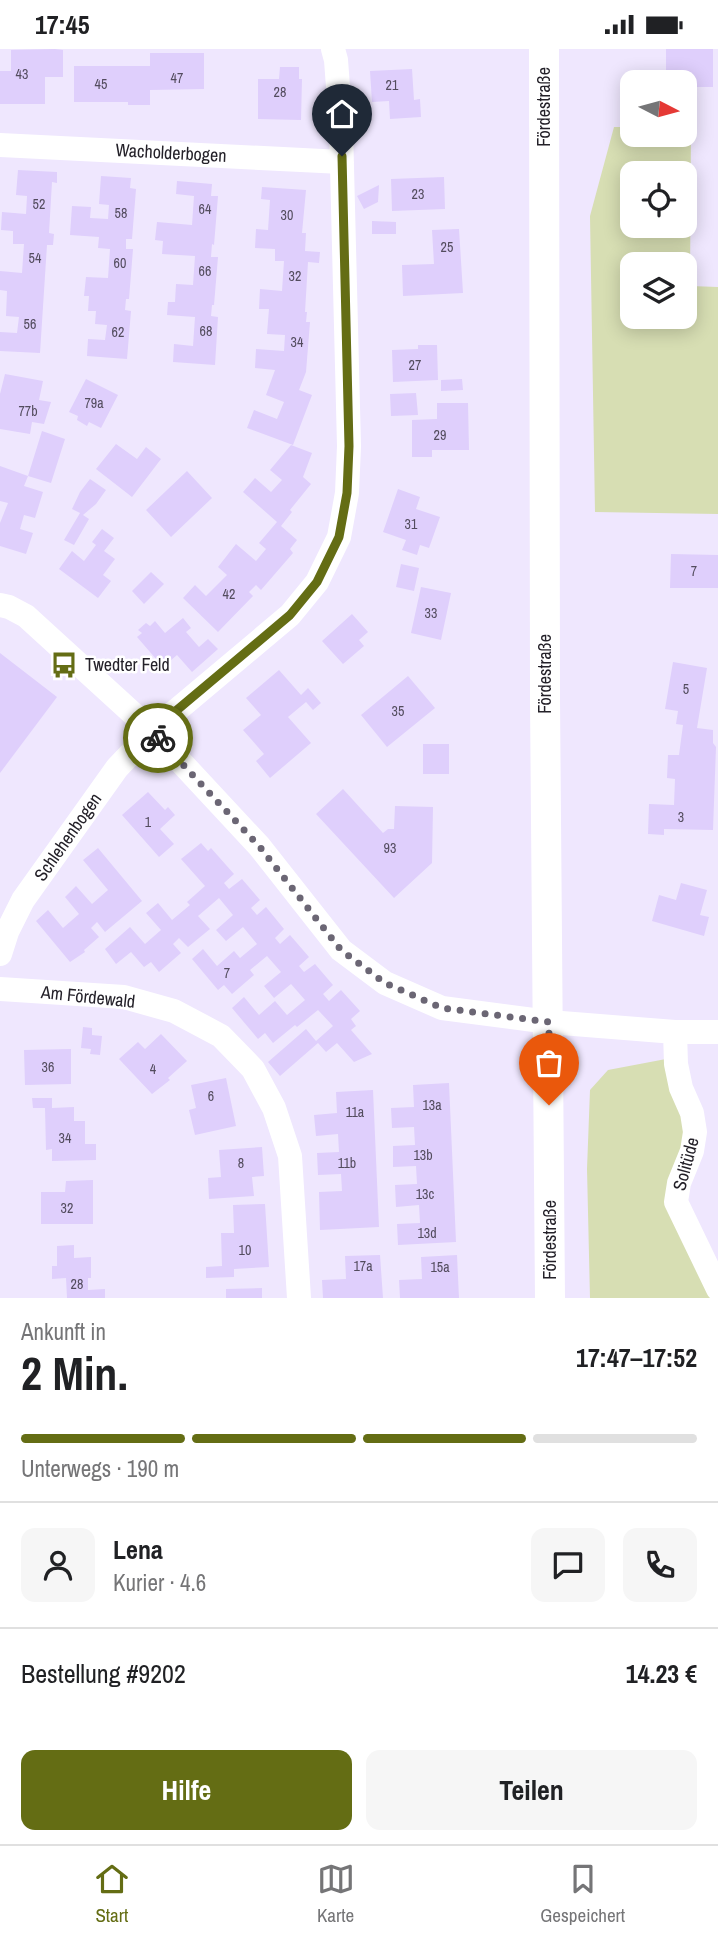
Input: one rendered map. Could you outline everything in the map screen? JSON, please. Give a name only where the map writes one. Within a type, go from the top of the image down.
[{"type":"main road","name":"Fördestraße","points":[[544,49],[550,1298]]},
{"type":"street","name":"Schlehenbogen","points":[[0,954],[7,932],[23,900],[117,768],[152,731],[290,615],[317,582],[339,537],[347,493],[349,446],[342,162],[336,60],[333,49]]},
{"type":"street","name":"Wacholderbogen","points":[[0,145],[342,162]]},
{"type":"street","points":[[0,605],[26,615],[152,731],[259,846],[341,950],[385,983],[442,1008],[549,1022],[718,1033]]},
{"type":"street","name":"Am Fördewald","points":[[0,989],[124,997],[174,1011],[221,1036],[253,1069],[274,1108],[290,1156],[299,1298]]},
{"type":"street","name":"Solitüde","points":[[675,1032],[676,1064],[681,1088],[692,1113],[695,1132],[676,1202],[718,1289]]},
{"type":"green space","points":[[614,127],[620,127],[620,147],[691,147],[691,161],[620,161],[620,238],[690,238],[690,252],[620,252],[620,329],[697,329],[697,286],[718,287],[718,514],[595,512],[590,216]]},
{"type":"green space","points":[[666,1059],[685,1118],[687,1148],[669,1195],[715,1298],[590,1298],[587,1169],[590,1090],[608,1070]]},
{"type":"building","points":[[666,49],[713,49],[713,87],[697,87],[697,70],[666,70]]},
{"type":"building","points":[[11,50],[63,50],[63,77],[45,77],[45,104],[0,104],[0,71],[11,71]]},
{"type":"building","points":[[150,53],[204,53],[204,89],[150,90],[150,105],[128,105],[128,102],[74,102],[74,66],[150,66]]},
{"type":"building","points":[[280,67],[299,67],[299,79],[302,79],[301,120],[258,119],[258,79],[279,79]]},
{"type":"building","points":[[412,69],[414,100],[420,99],[421,117],[390,119],[389,101],[372,102],[370,71]]},
{"type":"building","points":[[18,170],[57,172],[57,183],[52,182],[49,233],[54,234],[53,245],[47,245],[40,353],[0,351],[0,332],[17,333],[19,317],[6,316],[7,291],[0,290],[0,271],[22,273],[24,244],[13,244],[13,231],[1,230],[2,212],[26,214],[27,196],[16,195]]},
{"type":"building","points":[[101,176],[131,178],[130,188],[136,189],[132,239],[126,239],[126,249],[133,249],[129,299],[126,299],[125,310],[131,311],[127,359],[87,356],[88,339],[105,340],[107,325],[95,324],[96,311],[88,311],[89,296],[84,296],[86,277],[108,278],[110,249],[98,248],[99,237],[70,235],[72,206],[91,207],[90,218],[108,219],[109,205],[99,204]]},
{"type":"building","points":[[444,177],[445,209],[392,211],[391,179]]},
{"type":"building","points":[[177,181],[212,184],[211,196],[218,196],[211,257],[218,257],[211,316],[218,317],[215,365],[173,362],[174,344],[193,346],[195,317],[167,315],[168,302],[175,302],[176,284],[193,285],[195,256],[162,254],[163,241],[155,240],[157,222],[192,225],[194,196],[176,194]]},
{"type":"building","points":[[379,185],[378,202],[364,209],[357,196]]},
{"type":"building","points":[[262,187],[306,190],[302,233],[306,233],[305,251],[320,252],[319,263],[308,262],[305,312],[306,322],[310,322],[306,372],[299,390],[312,395],[293,445],[247,428],[254,410],[277,419],[284,402],[266,395],[275,370],[255,368],[256,349],[284,351],[285,335],[267,334],[269,309],[259,309],[260,289],[282,291],[284,261],[275,261],[275,249],[255,248],[256,229],[268,230],[270,200],[261,199]]},
{"type":"building","points":[[372,221],[396,222],[396,234],[372,234]]},
{"type":"building","points":[[459,229],[463,293],[403,296],[402,265],[434,264],[432,230]]},
{"type":"building","points":[[418,345],[437,345],[438,380],[393,382],[392,350],[418,349]]},
{"type":"building","points":[[5,374],[43,381],[39,400],[51,402],[44,424],[32,422],[30,434],[0,429],[0,394]]},
{"type":"building","points":[[86,379],[118,395],[101,428],[89,422],[87,426],[77,420],[78,416],[69,412]]},
{"type":"building","points":[[462,379],[463,390],[441,391],[441,380]]},
{"type":"building","points":[[416,393],[418,415],[391,416],[390,394]]},
{"type":"building","points":[[437,403],[468,403],[469,450],[432,450],[432,457],[412,457],[412,420],[437,419]]},
{"type":"building","points":[[42,431],[65,439],[51,483],[28,476]]},
{"type":"building","points":[[116,444],[137,459],[146,447],[161,459],[132,497],[96,469]]},
{"type":"building","points":[[291,445],[312,453],[303,477],[311,484],[281,526],[297,540],[290,549],[293,553],[261,590],[256,585],[249,592],[253,596],[218,632],[183,598],[195,585],[206,596],[227,575],[218,567],[236,544],[256,561],[266,549],[259,543],[277,522],[243,492],[255,478],[271,492],[282,480],[270,470]]},
{"type":"building","points":[[0,466],[28,476],[24,486],[43,492],[35,518],[24,515],[20,529],[33,533],[26,554],[0,546],[0,523],[8,503],[0,501]]},
{"type":"building","points":[[187,471],[212,498],[171,537],[146,510]]},
{"type":"building","points":[[90,479],[106,490],[96,504],[83,515],[89,519],[74,545],[64,540],[80,513],[72,509]]},
{"type":"building","points":[[398,489],[420,497],[416,509],[440,517],[429,548],[420,545],[417,555],[402,550],[406,540],[383,532]]},
{"type":"building","points":[[102,529],[114,538],[104,551],[115,559],[103,575],[111,581],[98,598],[59,569],[72,551],[84,561],[96,545],[92,542]]},
{"type":"building","points":[[671,554],[718,555],[718,588],[670,588]]},
{"type":"building","points":[[401,564],[419,568],[414,591],[396,587]]},
{"type":"building","points":[[151,572],[164,584],[144,604],[132,591]]},
{"type":"building","points":[[421,587],[451,593],[441,640],[411,633]]},
{"type":"building","points":[[352,614],[368,632],[359,640],[364,646],[343,664],[322,641]]},
{"type":"building","points":[[183,618],[191,628],[186,632],[199,647],[208,639],[218,649],[192,672],[177,655],[163,667],[137,637],[142,633],[138,630],[146,623],[150,626],[155,621],[165,633]]},
{"type":"building","points":[[0,653],[57,697],[0,773]]},
{"type":"building","points":[[673,662],[707,668],[697,728],[713,730],[713,743],[716,747],[713,830],[664,829],[664,835],[648,834],[649,804],[674,805],[675,779],[667,778],[668,755],[679,755],[683,725],[676,724],[678,711],[665,709]]},
{"type":"building","points":[[279,670],[301,695],[308,688],[321,703],[313,710],[306,702],[288,717],[311,743],[270,778],[256,761],[264,754],[243,730],[261,715],[246,698]]},
{"type":"building","points":[[408,676],[435,708],[387,747],[361,715]]},
{"type":"building","points":[[423,744],[449,744],[449,774],[423,774]]},
{"type":"building","points":[[343,789],[383,833],[394,829],[395,806],[433,807],[432,863],[394,898],[316,814]]},
{"type":"building","points":[[148,792],[165,810],[168,807],[175,815],[160,829],[174,844],[159,857],[122,815]]},
{"type":"building","points":[[201,843],[208,851],[211,848],[234,874],[224,883],[229,889],[242,879],[260,900],[251,908],[257,915],[266,907],[284,929],[275,938],[280,944],[290,935],[309,957],[299,966],[304,972],[315,964],[333,985],[323,994],[329,1001],[341,990],[360,1011],[351,1019],[356,1026],[351,1030],[372,1054],[354,1062],[337,1043],[326,1052],[318,1043],[280,1076],[268,1062],[306,1029],[316,1041],[333,1026],[318,1010],[273,1043],[265,1033],[258,1039],[232,1008],[244,997],[259,1015],[275,1001],[287,1015],[305,1000],[291,984],[274,998],[264,986],[281,972],[267,956],[250,970],[254,975],[232,994],[224,985],[218,990],[192,959],[203,949],[217,966],[234,951],[240,958],[257,944],[243,927],[226,941],[216,930],[233,915],[219,898],[198,916],[210,929],[188,947],[179,938],[173,944],[181,953],[159,972],[151,962],[144,967],[131,952],[116,964],[105,949],[130,927],[145,944],[161,930],[146,913],[158,903],[172,920],[190,905],[187,902],[205,886],[181,859]]},
{"type":"building","points":[[98,848],[142,901],[105,932],[97,922],[91,928],[99,937],[85,952],[70,962],[36,921],[48,910],[63,928],[79,914],[65,897],[76,886],[92,904],[108,890],[83,860]]},
{"type":"building","points":[[681,883],[707,890],[700,915],[709,917],[704,936],[652,921],[659,895],[676,900]]},
{"type":"building","points":[[83,1027],[92,1028],[92,1035],[102,1036],[100,1055],[90,1054],[91,1049],[81,1048]]},
{"type":"building","points":[[161,1034],[187,1061],[168,1078],[170,1080],[152,1094],[119,1059],[138,1042],[145,1049]]},
{"type":"building","points":[[71,1049],[71,1084],[25,1085],[24,1050]]},
{"type":"building","points":[[226,1078],[236,1126],[195,1135],[189,1110],[196,1108],[191,1085]]},
{"type":"building","points":[[449,1083],[456,1242],[398,1245],[397,1224],[420,1223],[419,1205],[396,1207],[395,1185],[417,1184],[416,1166],[393,1167],[393,1146],[415,1145],[414,1127],[392,1128],[391,1108],[414,1107],[413,1085]]},
{"type":"building","points":[[373,1090],[379,1227],[320,1230],[319,1192],[342,1191],[341,1174],[318,1175],[317,1153],[339,1152],[338,1134],[316,1136],[314,1115],[337,1113],[336,1092]]},
{"type":"building","points":[[32,1098],[52,1098],[52,1108],[74,1107],[74,1121],[85,1121],[85,1144],[96,1144],[96,1160],[52,1161],[52,1149],[46,1150],[45,1108],[33,1108]]},
{"type":"building","points":[[262,1147],[264,1176],[252,1177],[254,1196],[209,1199],[208,1178],[221,1177],[219,1150]]},
{"type":"building","points":[[93,1180],[93,1224],[41,1224],[41,1192],[65,1192],[66,1181]]},
{"type":"building","points":[[265,1204],[269,1267],[234,1269],[234,1277],[206,1278],[206,1267],[222,1266],[221,1233],[234,1233],[233,1205]]},
{"type":"building","points":[[74,1245],[74,1258],[91,1257],[88,1290],[105,1289],[105,1298],[67,1298],[66,1278],[52,1279],[52,1266],[57,1266],[57,1246]]},
{"type":"building","points":[[380,1255],[383,1298],[323,1298],[322,1280],[346,1279],[345,1256]]},
{"type":"building","points":[[457,1255],[459,1298],[400,1298],[399,1280],[422,1279],[421,1257]]},
{"type":"building","points":[[262,1288],[262,1298],[226,1298],[226,1289]]},
{"type":"way so far","points":[[158,738],[259,846],[341,950],[385,983],[442,1008],[549,1022],[549,1105]]},
{"type":"place","name":"Twedter Feld","points":[[64,665]]},
{"type":"route","points":[[158,738],[152,731],[290,615],[317,582],[339,537],[347,493],[349,446],[342,156]]}]
